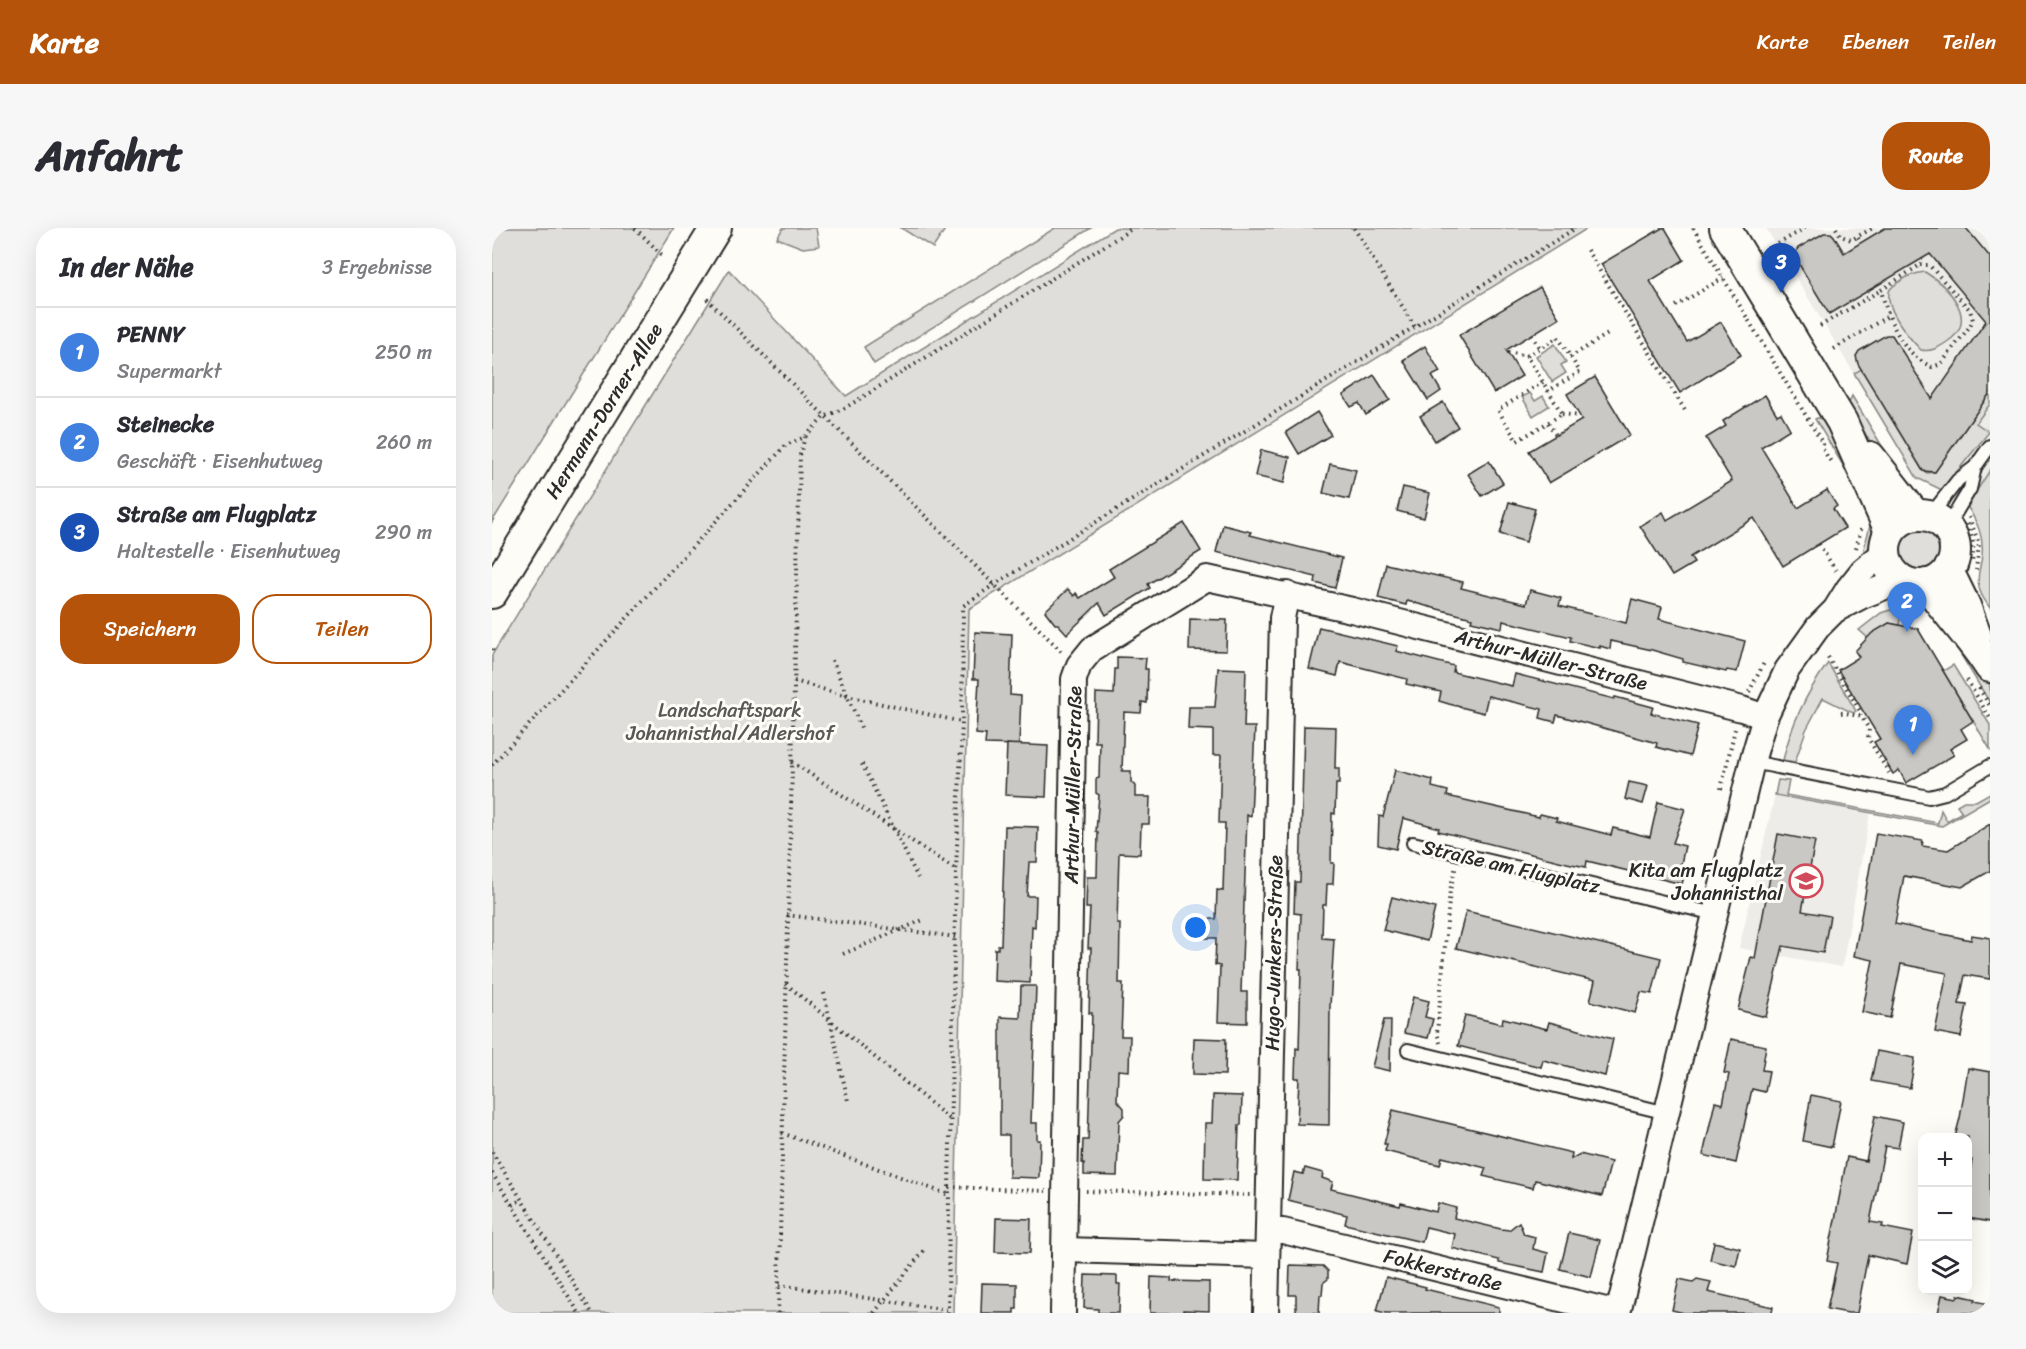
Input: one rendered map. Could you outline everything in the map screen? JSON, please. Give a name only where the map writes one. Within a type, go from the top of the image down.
[{"type":"street","name":"Hermann-Dorner-Allee","points":[[492,593],[716,228]]},
{"type":"street","points":[[1725,228],[1831,437],[1874,536],[1893,573],[1923,585],[1941,605],[1979,672]]},
{"type":"street","points":[[1831,437],[1939,517],[1955,544],[1953,563],[1923,585],[1862,596],[1835,610]]},
{"type":"street","points":[[1618,1313],[1752,762],[1766,717],[1787,670],[1818,627],[1835,610],[1863,570],[1874,536],[1898,523],[1939,517]]},
{"type":"street","name":"Arthur-Müller-Straße","points":[[1064,1313],[1074,678],[1079,665],[1092,649],[1207,578],[1287,594],[1766,717]]},
{"type":"street","name":"Hugo-Junkers-Straße","points":[[1266,1313],[1282,618],[1287,594]]},
{"type":"street","name":"Fokkerstraße","points":[[1268,1231],[1283,1231],[1618,1313]]},
{"type":"street","points":[[1065,1250],[1266,1256]]},
{"type":"lane","points":[[1939,517],[1958,480],[1975,467],[1990,446]]},
{"type":"lane","points":[[1939,517],[1970,489],[1975,467]]},
{"type":"lane","points":[[1752,762],[1929,797],[1945,793],[1990,766]]},
{"type":"lane","name":"Straße am Flugplatz","points":[[1413,843],[1715,914]]},
{"type":"lane","points":[[1408,1050],[1667,1113]]},
{"type":"path","points":[[635,228],[662,255]]},
{"type":"path","points":[[492,765],[786,445],[805,437],[824,417],[846,408],[1133,228]]},
{"type":"path","points":[[1354,228],[1415,327]]},
{"type":"path","points":[[779,1285],[948,1312],[963,606],[995,584],[1576,228]]},
{"type":"path","points":[[1693,228],[1723,278],[1831,437],[1822,448],[1834,468]]},
{"type":"path","points":[[1773,247],[1805,228]]},
{"type":"path","points":[[1836,228],[1841,236],[1851,240],[1873,228]]},
{"type":"path","points":[[1858,238],[1861,243]]},
{"type":"path","points":[[1587,250],[1686,412]]},
{"type":"path","points":[[1820,326],[1920,265],[1929,265],[1970,310],[1973,320],[1941,364],[1932,367],[1915,357],[1888,316],[1881,290]]},
{"type":"path","points":[[1676,306],[1723,278]]},
{"type":"path","points":[[1884,281],[1887,286]]},
{"type":"path","points":[[707,299],[1067,657],[1079,665]]},
{"type":"path","points":[[1834,349],[1888,316]]},
{"type":"path","points":[[1570,357],[1608,334]]},
{"type":"path","points":[[1532,335],[1540,348]]},
{"type":"path","points":[[1508,352],[1527,356],[1558,337],[1580,372],[1548,391]]},
{"type":"path","points":[[1527,356],[1562,414]]},
{"type":"path","points":[[1543,382],[1498,410],[1517,441],[1562,414],[1580,416]]},
{"type":"path","points":[[1548,423],[1556,435]]},
{"type":"path","points":[[778,1313],[800,455],[805,437]]},
{"type":"path","points":[[1923,585],[1979,544],[1971,520],[1939,517]]},
{"type":"path","points":[[1854,552],[1874,536]]},
{"type":"path","points":[[1819,544],[1836,572],[1842,566]]},
{"type":"path","points":[[1888,606],[1924,614]]},
{"type":"path","points":[[1828,657],[1869,729],[1868,738],[1893,780],[1892,790]]},
{"type":"path","points":[[832,660],[862,730]]},
{"type":"path","points":[[1979,672],[1990,706]]},
{"type":"path","points":[[1979,672],[1990,718]]},
{"type":"path","points":[[794,681],[847,696],[962,722]]},
{"type":"path","points":[[1841,713],[1861,716]]},
{"type":"path","points":[[792,762],[956,870]]},
{"type":"path","points":[[862,764],[918,878]]},
{"type":"path","points":[[1444,1059],[1437,1033],[1450,890],[1458,855]]},
{"type":"path","points":[[788,915],[956,937]]},
{"type":"path","points":[[843,954],[923,920]]},
{"type":"path","points":[[785,984],[951,1120]]},
{"type":"path","points":[[824,993],[848,1101]]},
{"type":"path","points":[[782,1133],[949,1195]]},
{"type":"path","points":[[492,1152],[592,1313]]},
{"type":"path","points":[[492,1173],[579,1313]]},
{"type":"path","points":[[949,1187],[1268,1196]]},
{"type":"path","points":[[512,1205],[522,1199]]},
{"type":"path","points":[[874,1313],[925,1249]]},
{"type":"shaded area","points":[[1766,228],[1990,228],[1990,513],[1976,521],[1967,506],[1954,496],[1917,478]]},
{"type":"shaded area","name":"Kita am Flugplatz Johannisthal","points":[[1775,795],[1870,813],[1842,967],[1739,948]]},
{"type":"green space","points":[[492,228],[674,228],[492,522]]},
{"type":"green space","points":[[783,228],[816,228],[819,246],[803,248],[777,238]]},
{"type":"green space","points":[[901,228],[946,228],[933,248]]},
{"type":"green space","points":[[1055,228],[1091,228],[874,364],[864,347]]},
{"type":"green space","name":"Landschaftspark Johannisthal/Adlershof","points":[[1115,228],[1588,228],[969,609],[953,1313],[492,1313],[492,655],[729,270],[846,396]]},
{"type":"green space","points":[[1925,272],[1951,295],[1961,314],[1961,324],[1957,333],[1941,346],[1921,350],[1895,315],[1891,307],[1889,292],[1893,286],[1908,276]]},
{"type":"green space","points":[[1555,344],[1566,362],[1561,365],[1566,373],[1552,382],[1536,356]]},
{"type":"green space","points":[[1862,369],[1923,471],[1927,473],[1935,472],[1990,393],[1990,404],[1976,423],[1989,432],[1942,490],[1917,478],[1854,373]]},
{"type":"green space","points":[[1530,393],[1535,401],[1543,396],[1549,406],[1533,416],[1522,397]]},
{"type":"green space","points":[[1852,396],[1901,478],[1875,450],[1848,405]]},
{"type":"green space","points":[[1815,419],[1825,419],[1864,500]]},
{"type":"green space","points":[[1990,470],[1990,608],[1982,596],[1978,583],[1982,555],[1981,535],[1967,506]]},
{"type":"green space","points":[[1872,518],[1875,541],[1871,550],[1861,560]]},
{"type":"green space","points":[[1961,519],[1970,542],[1966,579],[1960,572],[1964,553]]},
{"type":"green space","points":[[1920,528],[1929,529],[1936,534],[1941,541],[1941,559],[1936,566],[1929,571],[1920,572],[1911,571],[1904,566],[1899,559],[1898,550],[1899,541],[1904,534],[1911,529]]},
{"type":"green space","points":[[1900,591],[1920,598],[1932,606],[1880,594]]},
{"type":"green space","points":[[1890,610],[1901,613],[1899,625],[1889,623],[1868,638],[1859,630],[1881,613]]},
{"type":"green space","points":[[1940,620],[1986,679],[1990,686],[1990,703]]},
{"type":"green space","points":[[1828,663],[1856,711],[1853,713],[1823,698],[1806,730],[1795,762],[1783,760],[1790,734],[1801,709]]},
{"type":"green space","points":[[1953,665],[1990,725],[1990,749],[1943,671]]},
{"type":"green space","points":[[1778,780],[1789,781],[1786,795],[1938,823],[1941,810],[1947,821],[1962,812],[1957,805],[1964,801],[1976,801],[1990,793],[1990,798],[1942,826],[1775,795]]},
{"type":"building","points":[[1665,228],[1684,260],[1650,281],[1687,342],[1721,322],[1741,355],[1680,393],[1601,264]]},
{"type":"building","points":[[1885,228],[1966,228],[1990,257],[1990,393],[1935,472],[1923,471],[1858,364],[1856,356],[1859,351],[1886,335],[1892,335],[1932,399],[1986,321],[1930,254],[1829,314],[1794,256],[1798,248],[1824,233],[1831,233],[1834,236],[1844,253]]},
{"type":"building","points":[[1540,287],[1559,318],[1506,350],[1522,376],[1494,393],[1459,335]]},
{"type":"building","points":[[1425,346],[1440,372],[1432,376],[1441,391],[1428,400],[1403,360]]},
{"type":"building","points":[[1374,375],[1390,400],[1366,415],[1359,403],[1351,407],[1343,395]]},
{"type":"building","points":[[1595,377],[1630,435],[1549,483],[1529,451],[1582,420],[1567,394]]},
{"type":"building","points":[[1765,395],[1777,415],[1781,413],[1790,429],[1761,447],[1798,508],[1827,490],[1837,506],[1833,509],[1845,528],[1783,566],[1754,518],[1690,557],[1694,563],[1672,576],[1640,526],[1663,512],[1667,520],[1732,481],[1706,438],[1726,426],[1723,421]]},
{"type":"building","points":[[1443,402],[1458,427],[1435,441],[1420,416]]},
{"type":"building","points":[[1317,412],[1331,435],[1299,454],[1286,432]]},
{"type":"building","points":[[1261,450],[1290,457],[1284,483],[1255,476]]},
{"type":"building","points":[[1489,461],[1503,483],[1482,496],[1468,474]]},
{"type":"building","points":[[1330,464],[1356,470],[1349,499],[1323,493]]},
{"type":"building","points":[[1403,487],[1430,493],[1424,518],[1397,511]]},
{"type":"building","points":[[1509,502],[1535,509],[1526,542],[1500,534]]},
{"type":"building","points":[[1184,523],[1201,551],[1148,584],[1150,588],[1106,615],[1099,603],[1067,634],[1045,611],[1068,589],[1074,596],[1076,593],[1080,598],[1114,577],[1109,569]]},
{"type":"building","points":[[1223,525],[1251,532],[1250,535],[1342,558],[1335,588],[1315,583],[1316,577],[1216,552]]},
{"type":"building","points":[[1386,564],[1463,582],[1461,588],[1526,604],[1530,590],[1561,598],[1559,606],[1626,623],[1632,599],[1662,607],[1659,619],[1745,641],[1737,672],[1727,670],[1726,672],[1683,662],[1683,659],[1611,641],[1610,649],[1600,646],[1600,648],[1570,641],[1571,637],[1503,621],[1502,628],[1407,601],[1406,605],[1378,598]]},
{"type":"building","points":[[1190,619],[1227,620],[1226,651],[1189,650]]},
{"type":"building","points":[[1889,623],[1918,629],[1973,721],[1961,729],[1967,739],[1950,749],[1954,755],[1906,783],[1899,770],[1893,774],[1874,742],[1880,739],[1838,670],[1859,657],[1855,651],[1872,633]]},
{"type":"building","points":[[1319,627],[1398,646],[1396,651],[1454,666],[1453,672],[1512,686],[1515,674],[1653,707],[1651,713],[1698,725],[1690,756],[1656,747],[1657,743],[1557,715],[1555,722],[1540,718],[1542,709],[1488,696],[1484,713],[1449,704],[1439,701],[1441,692],[1406,684],[1407,679],[1340,662],[1337,676],[1309,669]]},
{"type":"building","points":[[975,632],[1012,634],[1010,695],[1021,696],[1019,745],[985,744],[986,735],[976,734],[979,679],[973,679]]},
{"type":"building","points":[[1117,657],[1146,658],[1147,703],[1142,702],[1141,713],[1124,712],[1122,771],[1131,771],[1135,797],[1150,797],[1149,824],[1141,824],[1140,854],[1119,853],[1117,924],[1120,924],[1119,983],[1123,983],[1121,1036],[1130,1036],[1129,1071],[1118,1070],[1117,1100],[1124,1108],[1124,1115],[1119,1121],[1117,1176],[1084,1175],[1083,1140],[1088,1140],[1092,1013],[1089,1013],[1091,948],[1088,948],[1090,908],[1086,908],[1087,877],[1097,877],[1098,832],[1096,832],[1099,795],[1096,793],[1096,779],[1099,778],[1100,742],[1095,742],[1096,693],[1114,694]]},
{"type":"building","points":[[1218,668],[1246,669],[1244,727],[1255,727],[1251,816],[1247,815],[1241,992],[1247,992],[1247,1023],[1218,1022],[1220,966],[1215,965],[1216,938],[1205,938],[1205,919],[1216,919],[1217,890],[1223,891],[1225,823],[1219,823],[1221,755],[1213,755],[1213,730],[1188,729],[1189,707],[1215,707]]},
{"type":"building","points":[[1304,726],[1336,727],[1335,768],[1339,768],[1335,814],[1332,813],[1333,884],[1327,884],[1326,905],[1323,905],[1322,938],[1334,939],[1330,1006],[1329,1125],[1297,1124],[1299,1078],[1295,1078],[1296,1048],[1299,1049],[1301,914],[1294,913],[1295,882],[1300,882]]},
{"type":"building","points":[[1007,744],[1048,746],[1046,797],[1005,795]]},
{"type":"building","points":[[1395,770],[1433,780],[1432,787],[1448,791],[1447,796],[1539,817],[1540,814],[1557,818],[1556,821],[1611,835],[1613,828],[1650,837],[1658,802],[1685,809],[1673,843],[1685,846],[1680,868],[1686,869],[1682,884],[1587,861],[1586,867],[1567,863],[1438,831],[1439,828],[1403,818],[1396,849],[1378,845],[1379,816],[1383,817]]},
{"type":"building","points":[[1629,782],[1648,786],[1643,804],[1625,799]]},
{"type":"building","points":[[1990,824],[1990,871],[1962,887],[1904,876],[1895,924],[1971,940],[1972,935],[1990,938],[1990,979],[1965,975],[1959,1004],[1967,1005],[1961,1037],[1935,1032],[1947,973],[1901,964],[1890,1018],[1862,1012],[1873,960],[1854,956],[1876,833],[1923,841],[1922,846],[1948,850]]},
{"type":"building","points":[[1005,826],[1038,827],[1037,862],[1029,862],[1027,896],[1036,896],[1035,927],[1032,926],[1030,983],[994,981],[995,949],[1001,945]]},
{"type":"building","points":[[1778,834],[1815,841],[1802,911],[1830,916],[1823,953],[1783,946],[1766,1017],[1738,1010],[1751,957],[1755,958]]},
{"type":"building","points":[[1392,897],[1435,908],[1427,941],[1383,930]]},
{"type":"building","points":[[1466,911],[1661,958],[1652,994],[1641,992],[1635,1013],[1590,1001],[1595,981],[1456,948]]},
{"type":"building","points":[[1021,986],[1036,986],[1031,1123],[1037,1123],[1037,1140],[1040,1140],[1039,1178],[1009,1177],[1009,1135],[1000,1135],[1000,1017],[1020,1018]]},
{"type":"building","points":[[1413,997],[1429,1001],[1425,1017],[1433,1019],[1428,1038],[1404,1033]]},
{"type":"building","points":[[1465,1015],[1502,1024],[1503,1018],[1547,1029],[1549,1022],[1613,1039],[1605,1076],[1543,1060],[1541,1067],[1458,1046]]},
{"type":"building","points":[[1384,1020],[1391,1020],[1390,1071],[1372,1067]]},
{"type":"building","points":[[1194,1038],[1226,1039],[1225,1075],[1193,1074]]},
{"type":"building","points":[[1731,1039],[1766,1046],[1762,1070],[1769,1071],[1765,1092],[1752,1089],[1736,1163],[1703,1155],[1715,1102],[1723,1104],[1729,1074],[1724,1073]]},
{"type":"building","points":[[1877,1051],[1915,1058],[1910,1088],[1871,1081]]},
{"type":"building","points":[[1968,1068],[1990,1072],[1990,1222],[1972,1219],[1972,1133],[1956,1133]]},
{"type":"building","points":[[1213,1095],[1242,1096],[1237,1180],[1204,1179],[1205,1123],[1212,1123]]},
{"type":"building","points":[[1811,1095],[1841,1101],[1832,1147],[1803,1141]]},
{"type":"building","points":[[1393,1110],[1572,1153],[1571,1159],[1580,1154],[1611,1162],[1602,1196],[1535,1180],[1533,1188],[1483,1176],[1486,1168],[1442,1157],[1440,1165],[1385,1151],[1387,1144],[1384,1144]]},
{"type":"building","points":[[1875,1116],[1903,1122],[1898,1148],[1885,1146],[1870,1222],[1883,1224],[1882,1227],[1913,1233],[1907,1264],[1868,1255],[1857,1313],[1827,1309],[1837,1263],[1827,1261],[1847,1157],[1866,1161]]},
{"type":"building","points":[[1305,1168],[1323,1173],[1322,1178],[1333,1182],[1331,1189],[1400,1206],[1401,1203],[1436,1212],[1438,1203],[1456,1208],[1454,1218],[1501,1229],[1509,1230],[1519,1222],[1524,1234],[1535,1237],[1533,1249],[1548,1253],[1544,1272],[1499,1263],[1499,1260],[1452,1248],[1455,1234],[1426,1227],[1422,1242],[1345,1224],[1347,1215],[1288,1200],[1294,1172],[1303,1174]]},
{"type":"building","points":[[996,1218],[1031,1219],[1030,1253],[995,1252]]},
{"type":"building","points":[[1569,1233],[1600,1240],[1591,1277],[1560,1269]]},
{"type":"building","points":[[1714,1242],[1740,1248],[1736,1266],[1710,1260]]},
{"type":"building","points":[[1290,1265],[1323,1266],[1328,1271],[1328,1279],[1323,1283],[1322,1295],[1320,1295],[1319,1313],[1296,1312],[1296,1295],[1289,1295]]},
{"type":"building","points":[[1085,1275],[1117,1276],[1117,1284],[1120,1284],[1119,1313],[1098,1313],[1098,1309],[1084,1308]]},
{"type":"building","points":[[1151,1277],[1171,1278],[1171,1281],[1209,1282],[1209,1311],[1183,1310],[1183,1313],[1150,1313]]},
{"type":"building","points":[[1386,1277],[1499,1307],[1499,1313],[1386,1313],[1377,1311]]},
{"type":"building","points":[[1679,1279],[1711,1282],[1708,1292],[1773,1307],[1772,1313],[1684,1313],[1672,1310]]},
{"type":"building","points":[[982,1283],[1017,1284],[1017,1309],[1014,1309],[1014,1313],[981,1313]]},
{"type":"building","points":[[1942,1295],[1957,1298],[1958,1295],[1990,1304],[1990,1313],[1938,1313]]},
{"type":"place","name":"Straße am Flugplatz","points":[[1781,293]]},
{"type":"place","name":"Steinecke","points":[[1907,632]]},
{"type":"place","name":"PENNY","points":[[1913,755]]},
{"type":"place","name":"Kita am Flugplatz Johannisthal","points":[[1806,881]]}]
